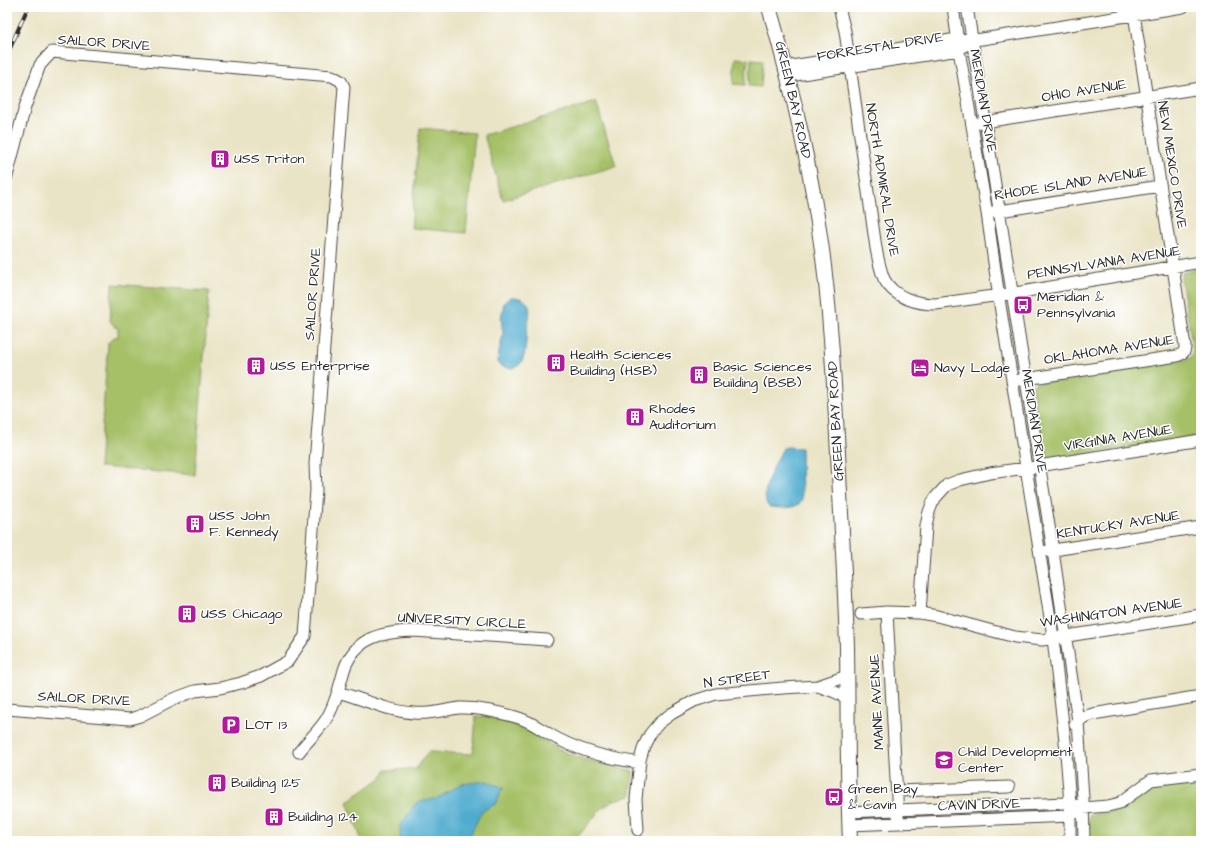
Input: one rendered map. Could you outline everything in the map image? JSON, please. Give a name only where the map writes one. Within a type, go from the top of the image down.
[{"type":"main road","name":"GREEN BAY ROAD","points":[[769,7],[798,114],[821,243],[828,300],[847,646],[850,841]]},
{"type":"street","name":"NORTH ADMIRAL DRIVE","points":[[839,7],[845,31],[876,248],[880,268],[885,281],[906,299],[922,304],[936,304],[1012,293]]},
{"type":"street","name":"MERIDIAN DRIVE","points":[[953,7],[987,213],[1053,639],[1064,733],[1070,803],[1070,841]]},
{"type":"street","name":"MERIDIAN DRIVE","points":[[967,7],[1040,466],[1078,721],[1084,841]]},
{"type":"street","name":"FORRESTAL DRIVE","points":[[787,72],[958,44],[972,40],[1133,11],[1183,7]]},
{"type":"street","name":"NEW MEXICO DRIVE","points":[[1133,11],[1185,351]]},
{"type":"street","name":"SAILOR DRIVE","points":[[7,176],[25,107],[40,65],[52,52],[332,76],[341,81],[344,87],[315,464],[316,490],[305,636],[288,661],[261,676],[220,688],[195,691],[173,699],[140,716],[130,719],[7,709]]},
{"type":"street","name":"OHIO AVENUE","points":[[972,124],[1201,88]]},
{"type":"street","name":"RHODE ISLAND AVENUE","points":[[987,213],[1160,186]]},
{"type":"street","name":"PENNSYLVANIA AVENUE","points":[[1012,293],[1201,262]]},
{"type":"street","name":"OKLAHOMA AVENUE","points":[[1013,381],[1177,356],[1182,355],[1185,351]]},
{"type":"street","name":"VIRGINIA AVENUE","points":[[920,613],[926,526],[932,504],[947,485],[960,480],[990,473],[1201,440]]},
{"type":"street","name":"KENTUCKY AVENUE","points":[[1040,552],[1201,527]]},
{"type":"street","name":"WASHINGTON AVENUE","points":[[861,614],[887,612],[920,613],[1025,639],[1042,640],[1201,615]]},
{"type":"street","name":"MAINE AVENUE","points":[[887,612],[899,823]]},
{"type":"street","name":"UNIVERSITY CIRCLE","points":[[299,752],[328,716],[350,658],[365,641],[384,633],[413,631],[547,640]]},
{"type":"street","name":"N STREET","points":[[638,830],[636,800],[640,763],[644,746],[650,734],[659,723],[671,714],[694,701],[716,694],[818,686],[847,676]]},
{"type":"street","name":"N STREET","points":[[818,686],[847,698]]},
{"type":"street","points":[[338,692],[386,708],[412,713],[430,713],[466,708],[490,711],[517,717],[529,722],[566,743],[581,749],[612,758],[640,763]]},
{"type":"street","points":[[1064,733],[1084,717],[1093,714],[1201,696]]},
{"type":"street","name":"CAVIN DRIVE","points":[[849,818],[898,809],[1070,803],[1083,808],[1108,806],[1120,803],[1151,780],[1201,774]]},
{"type":"street","points":[[897,791],[1009,787]]},
{"type":"street","name":"CAVIN DRIVE","points":[[849,818],[899,823],[1070,816],[1083,808]]},
{"type":"green space","points":[[735,58],[748,59],[745,85],[733,84]]},
{"type":"green space","points":[[751,59],[763,60],[761,87],[749,86]]},
{"type":"green space","points":[[596,102],[616,166],[503,200],[484,135]]},
{"type":"green space","points":[[420,128],[475,133],[466,233],[411,228]]},
{"type":"green space","points":[[1201,268],[1201,436],[1052,460],[1045,458],[1043,454],[1032,387],[1034,384],[1189,359],[1193,350],[1181,278],[1182,273]]},
{"type":"green space","points":[[112,284],[209,291],[195,475],[99,467],[108,343],[114,337],[118,337],[118,328],[115,327],[110,321]]},
{"type":"green space","points":[[476,716],[499,719],[528,731],[560,750],[582,759],[633,771],[631,796],[614,800],[601,809],[574,841],[362,841],[347,802],[382,777],[385,770],[416,769],[428,752],[473,754]]},
{"type":"green space","points":[[1201,781],[1201,841],[1088,841],[1088,823],[1090,815],[1115,811],[1133,801],[1147,790],[1156,786]]},
{"type":"water","points":[[511,297],[525,300],[528,304],[530,313],[523,359],[520,364],[515,367],[508,368],[499,365],[498,361],[503,334],[501,318],[504,302]]},
{"type":"water","points":[[783,448],[801,448],[802,501],[796,506],[792,507],[770,507],[767,505],[765,499],[767,484]]},
{"type":"water","points":[[487,781],[503,788],[496,804],[482,811],[467,841],[400,841],[400,826],[416,803],[438,798],[461,784]]},
{"type":"railway","points":[[7,55],[28,7]]},
{"type":"place","name":"USS Triton","points":[[220,159]]},
{"type":"place","name":"Meridian & Pennsylvania","points":[[1023,305]]},
{"type":"place","name":"Health Sciences Building (HSB)","points":[[556,363]]},
{"type":"place","name":"USS Enterprise","points":[[256,366]]},
{"type":"place","name":"Navy Lodge","points":[[920,368]]},
{"type":"place","name":"Basic Sciences Building (BSB)","points":[[699,375]]},
{"type":"place","name":"Rhodes Auditorium","points":[[635,417]]},
{"type":"place","name":"USS John F. Kennedy","points":[[195,524]]},
{"type":"place","name":"USS Chicago","points":[[187,614]]},
{"type":"place","name":"LOT 13","points":[[231,725]]},
{"type":"place","name":"Child Development Center","points":[[944,760]]},
{"type":"place","name":"Building 125","points":[[217,783]]},
{"type":"place","name":"Green Bay & Cavin","points":[[834,797]]},
{"type":"place","name":"Building 124","points":[[274,817]]}]
